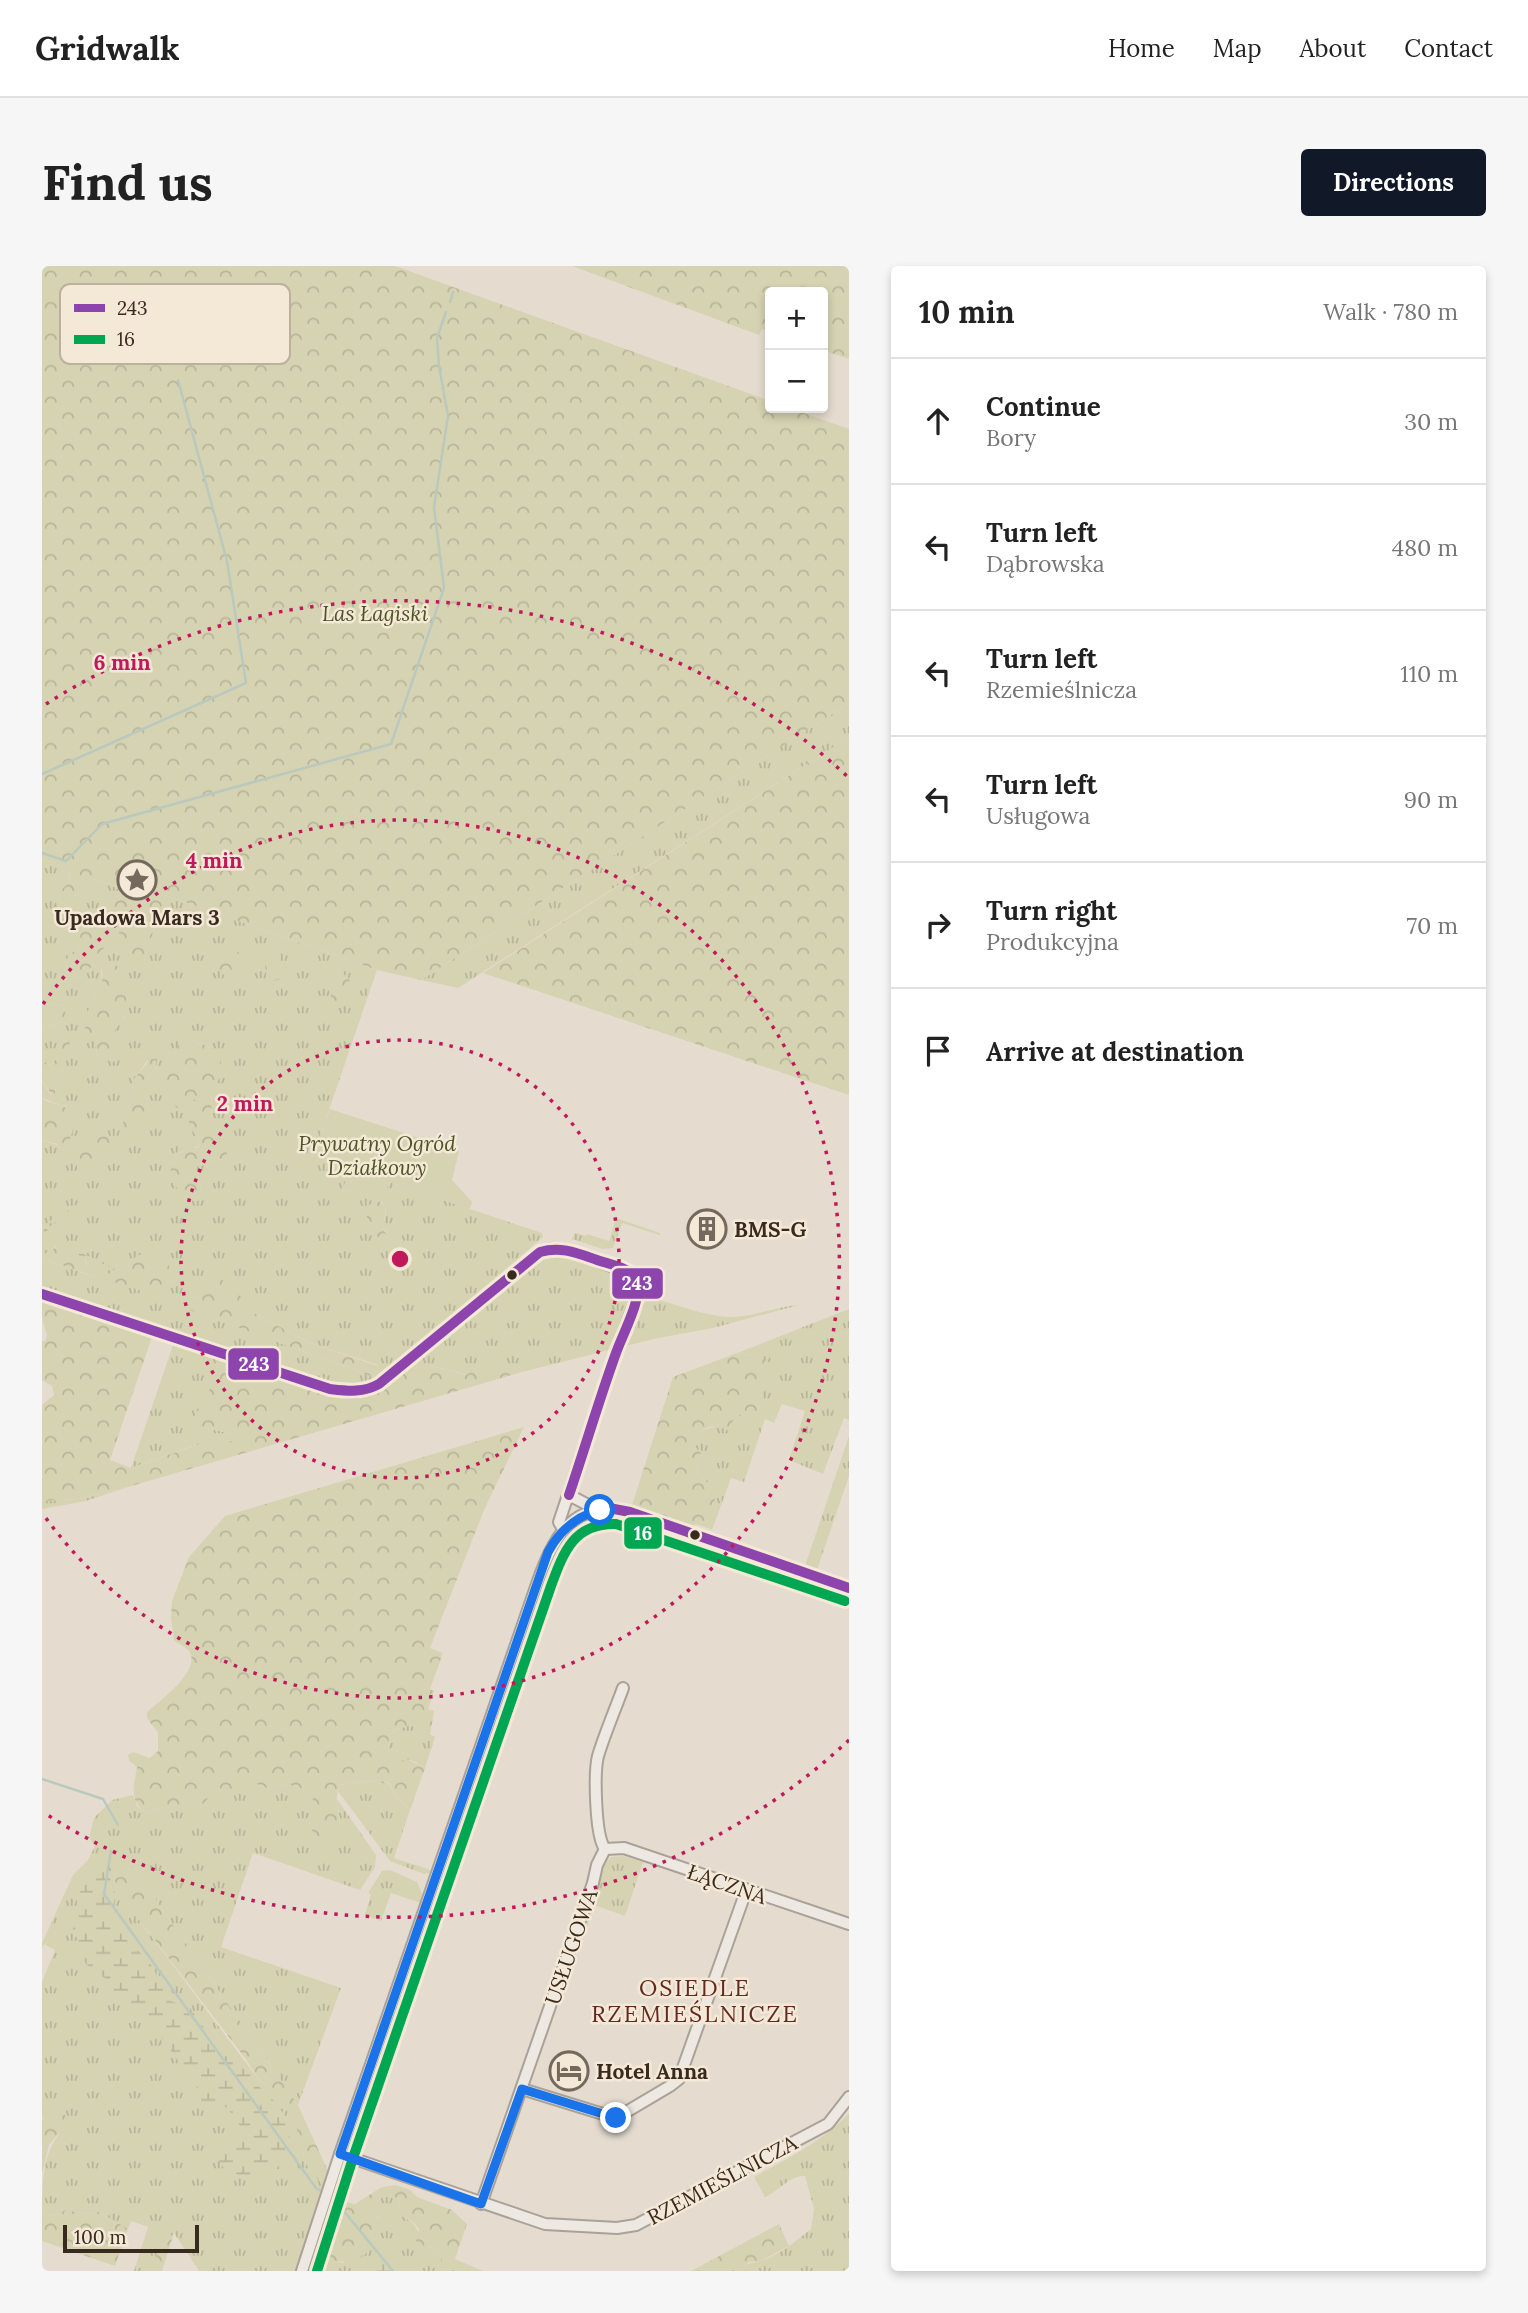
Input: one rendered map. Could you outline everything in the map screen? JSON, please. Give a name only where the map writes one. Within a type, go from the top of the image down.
[{"type":"street","points":[[42,1294],[330,1389],[353,1392],[370,1389],[399,1369],[532,1256],[551,1249],[567,1250],[625,1270],[635,1277],[638,1284],[637,1297],[559,1522],[563,1530]]},
{"type":"street","points":[[569,1495],[590,1506],[593,1512]]},
{"type":"street","points":[[302,2271],[548,1552],[563,1530],[573,1521],[593,1512],[609,1508],[630,1512],[849,1588]]},
{"type":"street","points":[[605,1849],[597,1829],[597,1759],[623,1688]]},
{"type":"street","name":"ŁĄCZNA","points":[[605,1849],[624,1848],[849,1924]]},
{"type":"street","name":"USŁUGOWA","points":[[481,2204],[597,1865],[605,1849]]},
{"type":"street","points":[[522,2089],[616,2118],[670,2087],[679,2079],[747,1891]]},
{"type":"street","name":"RZEMIEŚLNICZA","points":[[340,2154],[545,2224],[617,2228],[636,2225],[828,2124],[849,2097]]},
{"type":"green space","name":"Las Łagiski","points":[[42,266],[395,266],[765,399],[765,413],[804,413],[849,429],[849,703],[421,980],[377,970],[165,895],[144,961],[131,963],[120,940],[119,931],[106,914],[109,898],[118,897],[119,889],[95,879],[84,892],[72,897],[73,903],[85,919],[108,934],[108,945],[98,954],[85,975],[80,979],[70,976],[65,967],[68,957],[81,944],[80,935],[63,932],[54,912],[60,891],[69,883],[70,868],[42,859]]},
{"type":"green space","points":[[572,266],[849,266],[849,359],[828,352],[828,287],[765,287],[765,330],[762,329],[759,335]]},
{"type":"green space","points":[[849,703],[849,737],[458,988],[421,980]]},
{"type":"green space","points":[[849,737],[849,1095],[483,973]]},
{"type":"green space","points":[[42,859],[70,868],[69,883],[60,891],[80,935],[81,944],[68,957],[65,967],[70,976],[80,979],[95,955],[94,929],[75,909],[72,897],[84,892],[95,879],[119,889],[118,897],[106,914],[119,931],[120,940],[144,961],[165,895],[377,970],[314,1154],[350,1167],[343,1189],[377,1200],[368,1225],[387,1233],[383,1228],[386,1211],[382,1202],[389,1182],[542,1233],[543,1237],[405,1356],[373,1380],[357,1386],[338,1386],[42,1289],[42,1258],[94,1277],[86,1260],[58,1246],[42,1250],[42,1140],[57,1145],[66,1107],[42,1098],[42,1080],[51,1095],[55,1095],[56,1083],[63,1069],[58,1055],[51,1065],[42,1061],[42,1028],[45,1025],[57,1026],[64,1006],[48,1003],[42,1005]],"holes":[[[101,969],[125,1017],[116,1027],[115,1036],[96,1056],[95,1032],[80,1036],[88,1023],[88,1011],[102,982]],[[186,1038],[215,1049],[220,1077],[211,1092],[212,1123],[228,1136],[223,1159],[201,1163],[195,1169],[203,1194],[171,1172],[171,1164],[177,1152],[200,1146],[198,1137],[189,1127],[189,1120],[200,1111],[202,1103],[195,1098]],[[147,1061],[157,1067],[146,1081],[146,1090],[123,1121],[131,1100],[134,1079]],[[133,1266],[172,1276],[166,1283],[112,1270]],[[216,1278],[220,1278],[254,1313],[310,1343],[378,1365],[373,1377],[183,1307],[181,1297],[186,1294],[198,1297],[212,1289]]]},
{"type":"green space","points":[[228,949],[249,956],[246,967],[231,978],[220,973],[217,956]]},
{"type":"green space","points":[[274,953],[281,958],[276,967],[295,971],[291,976],[270,982],[265,965]]},
{"type":"green space","points":[[109,962],[123,972],[127,988],[125,1016],[115,1033],[122,1042],[120,1055],[114,1062],[96,1056],[95,1033],[87,1041],[81,1042],[80,1036],[88,1023],[88,1011],[102,982],[103,963]]},
{"type":"green space","points":[[339,971],[349,978],[350,987],[340,1000],[334,1001],[329,984],[333,973]]},
{"type":"green space","points":[[48,1003],[66,1008],[63,1024],[45,1025],[42,1028],[42,1005]]},
{"type":"green space","points":[[63,1036],[71,1039],[63,1069],[56,1083],[55,1095],[52,1095],[42,1080],[42,1061],[51,1065],[54,1062],[58,1040]]},
{"type":"green space","points":[[186,1038],[215,1049],[221,1056],[220,1077],[211,1092],[212,1123],[228,1136],[229,1143],[223,1159],[201,1163],[195,1169],[203,1194],[198,1201],[192,1201],[182,1194],[174,1183],[171,1171],[174,1157],[184,1146],[200,1146],[198,1137],[189,1128],[189,1120],[199,1111],[201,1103],[195,1099],[185,1107],[177,1108],[169,1098],[167,1087],[172,1056]]},
{"type":"green space","points":[[150,1059],[155,1059],[156,1065],[146,1081],[149,1107],[132,1133],[124,1134],[123,1121],[131,1100],[134,1079]]},
{"type":"green space","points":[[42,1098],[63,1106],[71,1114],[71,1137],[65,1146],[42,1140]]},
{"type":"green space","name":"Prywatny Ogród Działkowy","points":[[330,1109],[459,1151],[452,1180],[472,1202],[470,1209],[389,1182],[382,1202],[343,1189],[350,1167],[313,1154]]},
{"type":"green space","points":[[99,1134],[111,1137],[113,1146],[100,1157],[99,1170],[95,1173],[85,1167],[76,1175],[81,1137]]},
{"type":"green space","points":[[377,1200],[386,1206],[383,1228],[387,1236],[383,1241],[370,1229],[367,1222],[368,1205],[376,1203]]},
{"type":"green space","points":[[80,1202],[48,1228],[45,1236],[111,1267],[42,1242],[42,1229],[47,1223]]},
{"type":"green space","points":[[616,1218],[660,1233],[659,1235],[622,1223],[613,1248],[603,1249],[572,1239],[575,1233],[609,1241]]},
{"type":"green space","points":[[64,1245],[84,1257],[87,1266],[96,1274],[95,1277],[42,1258],[42,1250]]},
{"type":"green space","points":[[139,1255],[161,1260],[169,1266],[172,1276],[166,1283],[164,1298],[105,1279],[112,1270],[133,1266],[135,1257]]},
{"type":"green space","points":[[563,1256],[622,1276],[628,1281],[631,1294],[613,1349],[522,1372],[518,1364],[482,1364],[467,1375],[417,1362],[531,1265],[541,1260]]},
{"type":"green space","points":[[216,1278],[220,1278],[248,1303],[254,1313],[310,1343],[378,1366],[373,1377],[182,1307],[181,1297],[186,1294],[198,1297],[203,1291],[212,1289]]},
{"type":"green space","points":[[649,1297],[702,1313],[734,1317],[799,1305],[713,1328],[622,1347],[636,1313]]},
{"type":"green space","points":[[42,1301],[152,1337],[110,1460],[131,1468],[196,1445],[234,1441],[236,1438],[233,1434],[201,1427],[193,1421],[196,1412],[204,1407],[219,1359],[339,1395],[362,1396],[386,1386],[417,1362],[466,1375],[482,1364],[518,1364],[522,1372],[128,1487],[78,1499],[42,1501],[42,1405],[54,1395],[52,1386],[42,1380],[42,1341],[45,1341],[47,1336],[42,1318]]},
{"type":"green space","points":[[849,1309],[849,1420],[844,1418],[823,1474],[789,1460],[805,1411],[782,1404],[774,1423],[765,1419],[744,1482],[731,1478],[712,1530],[705,1527],[715,1500],[715,1491],[697,1472],[701,1453],[695,1447],[699,1435],[736,1413],[747,1418],[759,1409],[765,1382],[755,1355],[737,1353]]},
{"type":"green space","points":[[173,1345],[219,1359],[201,1427],[237,1437],[234,1442],[195,1445],[131,1468]]},
{"type":"green space","points":[[737,1353],[755,1355],[775,1365],[765,1382],[759,1409],[753,1417],[747,1418],[736,1413],[729,1431],[712,1427],[699,1434],[695,1447],[701,1453],[697,1472],[715,1491],[715,1500],[705,1527],[695,1524],[694,1527],[632,1505],[673,1377]]},
{"type":"green space","points":[[524,1427],[484,1510],[430,1648],[443,1653],[430,1689],[434,1691],[428,1709],[434,1711],[430,1735],[410,1725],[389,1735],[388,1750],[395,1765],[407,1759],[425,1768],[410,1810],[398,1798],[389,1783],[379,1780],[339,1785],[338,1834],[328,1840],[319,1839],[309,1827],[313,1796],[292,1785],[268,1789],[250,1784],[234,1795],[226,1794],[220,1788],[196,1807],[163,1807],[146,1813],[140,1808],[134,1797],[137,1767],[129,1761],[128,1755],[133,1752],[150,1758],[158,1751],[158,1733],[147,1718],[147,1712],[183,1679],[191,1663],[190,1653],[174,1640],[172,1601],[189,1557],[225,1516]]},
{"type":"green space","points":[[849,1436],[849,1476],[817,1570],[805,1566]]},
{"type":"green space","points":[[128,1487],[86,1501],[42,1509],[42,1501],[78,1499]]},
{"type":"green space","points":[[410,1725],[435,1737],[425,1768],[412,1760],[395,1766],[388,1750],[389,1735]]},
{"type":"green space","points":[[380,1780],[389,1784],[410,1810],[394,1858],[431,1870],[430,1873],[424,1874],[390,1861],[338,1791],[339,1785]]},
{"type":"green space","points":[[254,1782],[268,1789],[281,1785],[297,1787],[313,1796],[309,1827],[334,1837],[340,1823],[337,1799],[376,1855],[375,1867],[360,1890],[253,1853],[221,1947],[341,1988],[298,2105],[133,1867],[113,1878],[134,1913],[258,2079],[271,2088],[297,2124],[302,2152],[309,2169],[323,2185],[295,2271],[199,2271],[174,2233],[144,2271],[134,2271],[148,2227],[131,2221],[128,2229],[99,2212],[85,2214],[66,2210],[53,2216],[42,2213],[46,2161],[59,2134],[43,2118],[42,2120],[42,1982],[55,1950],[44,1944],[42,1948],[42,1943],[73,1875],[88,1860],[95,1846],[89,1838],[94,1818],[112,1800],[133,1795],[137,1806],[146,1813],[163,1807],[196,1807],[220,1788],[233,1795]]},
{"type":"green space","points":[[623,1856],[643,1862],[625,1916],[594,1905],[584,1937],[580,1936],[603,1865],[611,1857]]},
{"type":"green space","points":[[119,1857],[133,1867],[298,2105],[328,2171],[323,2185],[309,2169],[296,2124],[271,2088],[258,2079],[245,2058],[134,1913],[113,1878],[113,1861]]},
{"type":"green space","points":[[390,1870],[417,1882],[422,1894],[421,1903],[391,1893],[381,1921],[365,1915],[371,1894],[368,1893],[382,1871]]},
{"type":"green space","points":[[104,1871],[111,1874],[115,1895],[112,1915],[128,1942],[149,1961],[171,2001],[190,2008],[229,2058],[253,2076],[258,2086],[270,2096],[290,2124],[291,2143],[287,2162],[280,2169],[261,2169],[249,2177],[230,2172],[221,2164],[219,2145],[244,2138],[235,2118],[220,2103],[202,2103],[197,2088],[147,2017],[134,2011],[123,1997],[114,1993],[108,1980],[91,1969],[81,1958],[79,1941],[72,1931],[78,1897],[95,1876]]},
{"type":"green space","points":[[59,2109],[69,2120],[49,2145],[42,2174],[42,2120]]},
{"type":"green space","points":[[849,2113],[849,2271],[738,2271],[776,2254],[811,2229],[814,2209],[805,2176],[794,2178],[765,2197],[754,2177],[816,2141]]},
{"type":"green space","points":[[341,2184],[345,2187],[346,2202],[355,2204],[382,2187],[396,2185],[410,2190],[417,2197],[452,2210],[467,2224],[455,2259],[483,2271],[441,2271],[441,2257],[437,2249],[415,2246],[419,2229],[413,2222],[398,2214],[398,2198],[385,2196],[377,2201],[377,2229],[373,2242],[362,2257],[347,2262],[316,2258]]},
{"type":"green space","points":[[384,2196],[398,2198],[399,2214],[413,2223],[427,2246],[437,2249],[441,2257],[441,2271],[311,2271],[316,2258],[343,2263],[378,2219],[375,2210],[377,2201]]},
{"type":"green space","points":[[66,2210],[85,2214],[99,2212],[128,2229],[115,2266],[42,2241],[42,2213],[53,2216]]},
{"type":"green space","points":[[779,2224],[789,2246],[761,2261],[749,2262],[738,2271],[691,2271]]},
{"type":"green space","points":[[174,2233],[162,2271],[144,2271]]},
{"type":"green space","points":[[389,2260],[404,2271],[358,2271],[375,2261]]},
{"type":"waterway","points":[[450,302],[453,292]]},
{"type":"waterway","points":[[42,853],[66,861],[102,824],[391,744],[444,588],[434,507],[448,416],[437,338],[446,312]]},
{"type":"waterway","points":[[42,774],[246,683],[227,561],[178,380]]},
{"type":"waterway","points":[[42,1779],[103,1799],[118,1825]]},
{"type":"waterway","points":[[111,1851],[104,1894],[316,2188],[321,2191]]},
{"type":"waterway","points":[[333,2198],[393,2271]]},
{"type":"transit line","name":"243","points":[[42,1294],[330,1389],[355,1391],[379,1384],[540,1252],[569,1251],[620,1267],[635,1277],[637,1298],[569,1495]]},
{"type":"transit line","name":"243","points":[[593,1512],[609,1508],[630,1512],[849,1588]]},
{"type":"transit line","name":"16","points":[[317,2271],[353,2158],[551,1586],[561,1561],[573,1542],[590,1528],[616,1524],[845,1601]]},
{"type":"place","name":"Upadowa Mars 3","points":[[137,880]]},
{"type":"place","name":"BMS-G","points":[[707,1229]]},
{"type":"place","name":"Hotel Anna","points":[[569,2071]]},
{"type":"district","name":"OSIEDLE RZEMIEŚLNICZE","points":[[695,2000]]},
{"type":"route","points":[[600,1510],[573,1521],[554,1541],[548,1552],[340,2154],[481,2204],[522,2089],[616,2118]]}]
